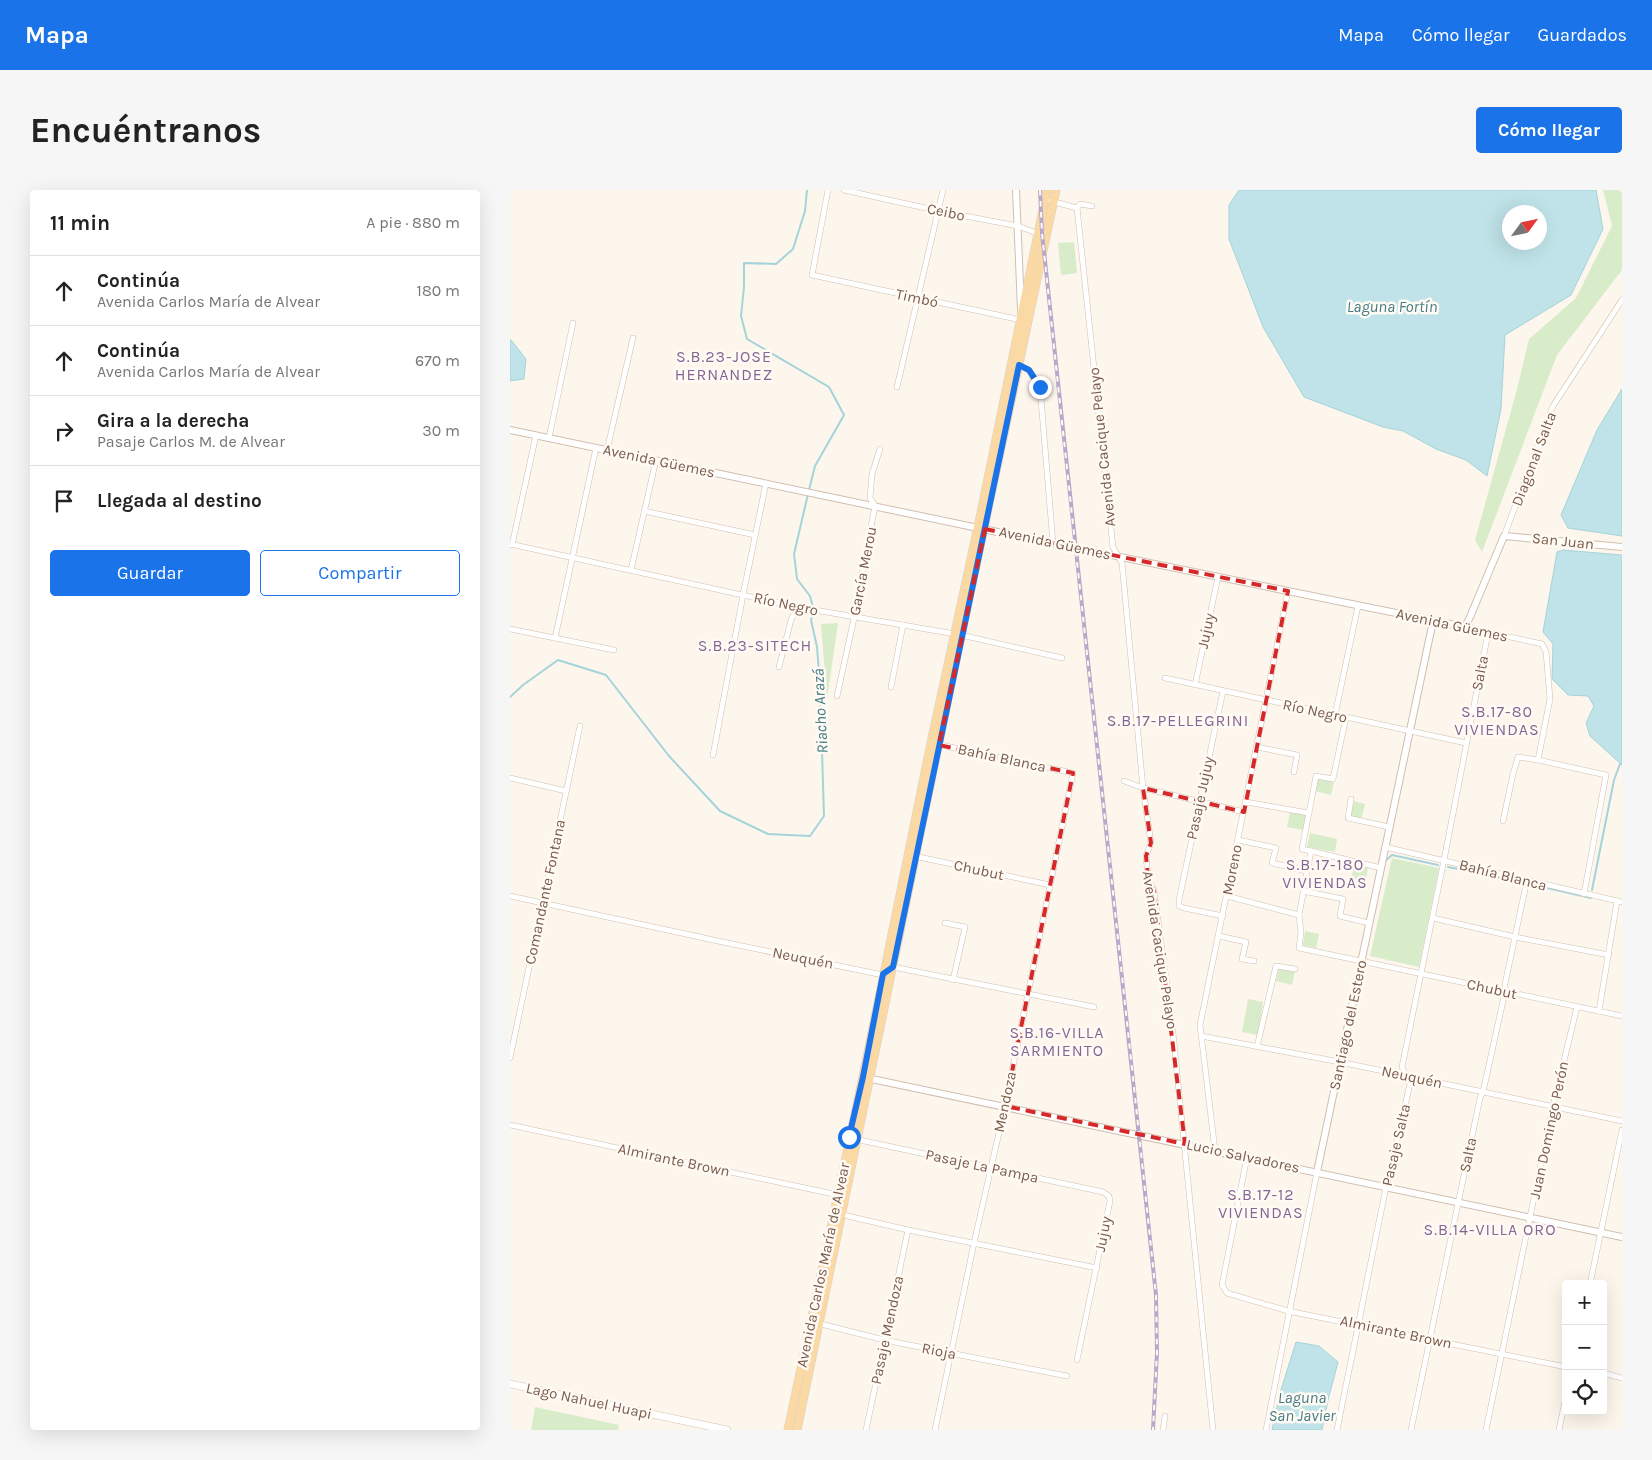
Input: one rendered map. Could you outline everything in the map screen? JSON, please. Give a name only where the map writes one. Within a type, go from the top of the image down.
[{"type":"main road","name":"Avenida Carlos María de Alvear","points":[[1043,233],[1047,190]]},
{"type":"main road","name":"Avenida Carlos María de Alvear","points":[[866,1078],[883,974],[912,855],[1043,233],[1054,202],[1056,190]]},
{"type":"main road","name":"Avenida Carlos María de Alvear","points":[[981,528],[1019,365],[1025,321]]},
{"type":"main road","name":"Avenida Carlos María de Alvear","points":[[788,1430],[815,1322],[866,1078],[893,967],[912,855]]},
{"type":"main road","name":"Avenida Carlos María de Alvear","points":[[838,1213],[838,1196],[853,1138]]},
{"type":"main road","name":"Avenida Carlos María de Alvear","points":[[797,1430],[815,1322]]},
{"type":"main road","name":"Lago Nahuel Huapi","points":[[510,1384],[727,1430]]},
{"type":"street","name":"Timbó","points":[[828,190],[812,275],[1025,321]]},
{"type":"street","name":"Ceibo","points":[[844,190],[1018,226],[1043,233]]},
{"type":"street","points":[[898,387],[943,190]]},
{"type":"street","points":[[1016,190],[1025,321]]},
{"type":"street","points":[[1045,200],[1077,208],[1080,204],[1092,206]]},
{"type":"street","name":"Avenida Cacique Pelayo","points":[[1077,208],[1112,547],[1122,563],[1143,788],[1151,843],[1146,856],[1148,877],[1154,891],[1172,1023],[1213,1430]]},
{"type":"street","name":"Diagonal Salta","points":[[1464,627],[1504,536],[1553,406],[1622,300]]},
{"type":"street","points":[[549,438],[573,323]]},
{"type":"street","points":[[607,450],[633,338]]},
{"type":"street","points":[[1019,365],[1029,370],[1040,387],[1053,543]]},
{"type":"street","name":"Avenida Güemes","points":[[510,430],[1542,644],[1546,652],[1550,699],[1538,760]]},
{"type":"street","points":[[511,544],[536,435]]},
{"type":"street","points":[[555,638],[596,448]]},
{"type":"street","name":"García Merou","points":[[837,696],[875,506],[870,498],[872,474],[880,449]]},
{"type":"street","points":[[630,570],[656,460]]},
{"type":"street","points":[[713,755],[766,484]]},
{"type":"street","points":[[644,511],[755,535]]},
{"type":"street","name":"San Juan","points":[[1504,536],[1622,547]]},
{"type":"street","name":"Río Negro","points":[[511,544],[807,609],[958,635],[1062,658]]},
{"type":"street","name":"Jujuy","points":[[1195,684],[1218,577]]},
{"type":"street","name":"Moreno","points":[[1215,1150],[1200,1026],[1288,591]]},
{"type":"street","points":[[1335,715],[1358,606]]},
{"type":"street","points":[[779,667],[791,620],[798,607]]},
{"type":"street","name":"Santiago del Estero","points":[[1266,1430],[1288,1311],[1380,868],[1434,621]]},
{"type":"street","points":[[891,687],[903,625]]},
{"type":"street","points":[[510,629],[614,650]]},
{"type":"street","name":"Salta","points":[[1444,860],[1488,633]]},
{"type":"street","name":"Río Negro","points":[[1165,678],[1466,743]]},
{"type":"street","name":"Pasaje Jujuy","points":[[1223,691],[1179,900],[1179,906],[1184,908],[1223,916]]},
{"type":"street","points":[[1346,717],[1333,779],[1316,776],[1302,849],[1380,868]]},
{"type":"street","name":"Comandante Fontana","points":[[510,1058],[580,726]]},
{"type":"street","name":"Bahía Blanca","points":[[935,744],[1073,773]]},
{"type":"street","points":[[1257,747],[1298,755],[1294,772]]},
{"type":"street","points":[[1503,821],[1512,774],[1518,757],[1606,775],[1584,894]]},
{"type":"street","name":"Mendoza","points":[[935,1430],[1005,1106],[1073,773]]},
{"type":"street","points":[[510,778],[566,791]]},
{"type":"street","points":[[1124,781],[1143,788],[1244,812]]},
{"type":"street","points":[[1351,799],[1348,818],[1389,827]]},
{"type":"street","points":[[1246,802],[1309,813]]},
{"type":"street","points":[[1238,840],[1276,848],[1272,863],[1307,870]]},
{"type":"street","name":"Bahía Blanca","points":[[1385,847],[1620,902]]},
{"type":"street","points":[[1227,896],[1299,915],[1311,851]]},
{"type":"street","name":"Chubut","points":[[912,855],[1050,885]]},
{"type":"street","name":"Pasaje Salta","points":[[1336,1430],[1386,1187],[1410,1084],[1402,1067],[1444,860]]},
{"type":"street","name":"Salta","points":[[1411,1430],[1480,1098],[1483,1092],[1505,992],[1526,880]]},
{"type":"street","points":[[1303,891],[1344,899],[1340,916],[1369,924]]},
{"type":"street","name":"Neuquén","points":[[510,896],[718,942],[883,974]]},
{"type":"street","points":[[1599,1011],[1620,902]]},
{"type":"street","name":"Chubut","points":[[1299,915],[1301,932],[1299,948],[1622,1016]]},
{"type":"street","points":[[1433,918],[1609,956]]},
{"type":"street","points":[[945,923],[965,927],[953,980]]},
{"type":"street","points":[[1219,936],[1246,942],[1242,959],[1254,961]]},
{"type":"street","points":[[1257,1047],[1276,966],[1295,969]]},
{"type":"street","points":[[883,974],[893,967],[1094,1007]]},
{"type":"street","name":"Juan Domingo Perón","points":[[1486,1430],[1553,1106],[1577,1007]]},
{"type":"street","name":"Neuquén","points":[[1202,1036],[1340,1062],[1622,1121]]},
{"type":"street","name":"Lucio Salvadores","points":[[866,1078],[1622,1237]]},
{"type":"street","name":"Almirante Brown","points":[[510,1124],[838,1196]]},
{"type":"street","points":[[1591,1280],[1622,1130]]},
{"type":"street","name":"Pasaje La Pampa","points":[[853,1138],[1104,1192],[1109,1196],[1110,1201]]},
{"type":"street","name":"Almirante Brown","points":[[1247,1157],[1222,1285],[1228,1293],[1288,1311],[1562,1366]]},
{"type":"street","name":"Jujuy","points":[[1077,1360],[1110,1201]]},
{"type":"street","points":[[838,1213],[908,1230],[1096,1268]]},
{"type":"street","name":"Pasaje Mendoza","points":[[866,1430],[908,1230]]},
{"type":"street","name":"Rioja","points":[[815,1322],[884,1340],[1067,1376]]},
{"type":"street","points":[[1607,1374],[1622,1378]]},
{"type":"street","points":[[1559,1430],[1562,1415]]},
{"type":"street","points":[[1163,1430],[1165,1416]]},
{"type":"highlighted area","points":[[985,529],[1288,591],[1244,812],[1143,788],[1151,843],[1146,856],[1148,877],[1154,891],[1185,1144],[1005,1106],[1073,773],[939,745]]},
{"type":"green space","points":[[1603,190],[1622,190],[1622,270],[1557,355],[1482,552],[1475,540],[1529,339],[1576,298],[1612,226]]},
{"type":"green space","points":[[1074,242],[1077,273],[1061,275],[1058,243]]},
{"type":"green space","points":[[838,623],[827,699],[821,624]]},
{"type":"green space","points":[[1318,778],[1334,782],[1331,795],[1315,791]]},
{"type":"green space","points":[[1354,801],[1365,804],[1361,820],[1350,817]]},
{"type":"green space","points":[[1290,812],[1306,815],[1303,830],[1287,827]]},
{"type":"green space","points":[[1310,833],[1337,839],[1335,852],[1307,847]]},
{"type":"green space","points":[[1392,858],[1439,868],[1419,967],[1370,956]]},
{"type":"green space","points":[[1354,865],[1368,868],[1365,884],[1351,881]]},
{"type":"green space","points":[[1305,931],[1319,934],[1316,948],[1303,945]]},
{"type":"green space","points":[[1279,968],[1295,972],[1292,985],[1276,981]]},
{"type":"green space","points":[[1248,999],[1263,1002],[1258,1035],[1242,1032]]},
{"type":"green space","points":[[535,1407],[619,1425],[618,1430],[531,1430]]},
{"type":"water","name":"Laguna Fortín","points":[[1239,190],[1596,190],[1603,229],[1571,295],[1505,335],[1501,409],[1487,476],[1466,460],[1436,449],[1403,431],[1383,427],[1304,397],[1263,327],[1229,239],[1229,205]]},
{"type":"water","points":[[510,340],[526,359],[524,379],[510,381]]},
{"type":"water","points":[[1622,389],[1622,536],[1568,528],[1561,515],[1597,430]]},
{"type":"water","points":[[1563,550],[1622,555],[1622,765],[1590,736],[1586,723],[1594,706],[1588,696],[1568,695],[1552,679],[1553,644],[1543,632],[1557,552]]},
{"type":"water","name":"Laguna San Javier","points":[[1296,1342],[1319,1346],[1338,1362],[1322,1430],[1272,1430],[1280,1393]]},
{"type":"waterway","name":"Riacho Arazá","points":[[807,190],[805,211],[793,249],[776,264],[744,263],[741,316],[747,339],[829,387],[844,415],[815,466],[809,490]]},
{"type":"waterway","name":"Riacho Arazá","points":[[510,697],[523,685],[558,660],[606,675],[669,756],[720,811],[768,834],[810,836],[824,816],[820,685],[817,647],[811,620],[814,611],[810,596],[797,579],[794,554],[808,494]]},
{"type":"waterway","points":[[1592,890],[1614,780],[1620,764]]},
{"type":"waterway","points":[[1385,861],[1392,855],[1438,865]]},
{"type":"waterway","points":[[1448,867],[1520,882]]},
{"type":"waterway","points":[[1530,884],[1591,898]]},
{"type":"railway","points":[[1040,190],[1042,233],[1156,1295],[1157,1352],[1153,1430]]},
{"type":"district","name":"S.B.23-JOSE HERNANDEZ","points":[[724,365]]},
{"type":"district","name":"S.B.23-SITECH","points":[[755,645]]},
{"type":"district","name":"S.B.17-PELLEGRINI","points":[[1178,720]]},
{"type":"district","name":"S.B.17-80 VIVIENDAS","points":[[1497,720]]},
{"type":"district","name":"S.B.17-180 VIVIENDAS","points":[[1325,873]]},
{"type":"district","name":"S.B.16-VILLA SARMIENTO","points":[[1057,1041]]},
{"type":"district","name":"S.B.17-12 VIVIENDAS","points":[[1261,1203]]},
{"type":"district","name":"S.B.14-VILLA ORO","points":[[1490,1229]]},
{"type":"route","points":[[849,1137],[883,974],[893,967],[1019,365],[1029,370],[1040,387]]}]
